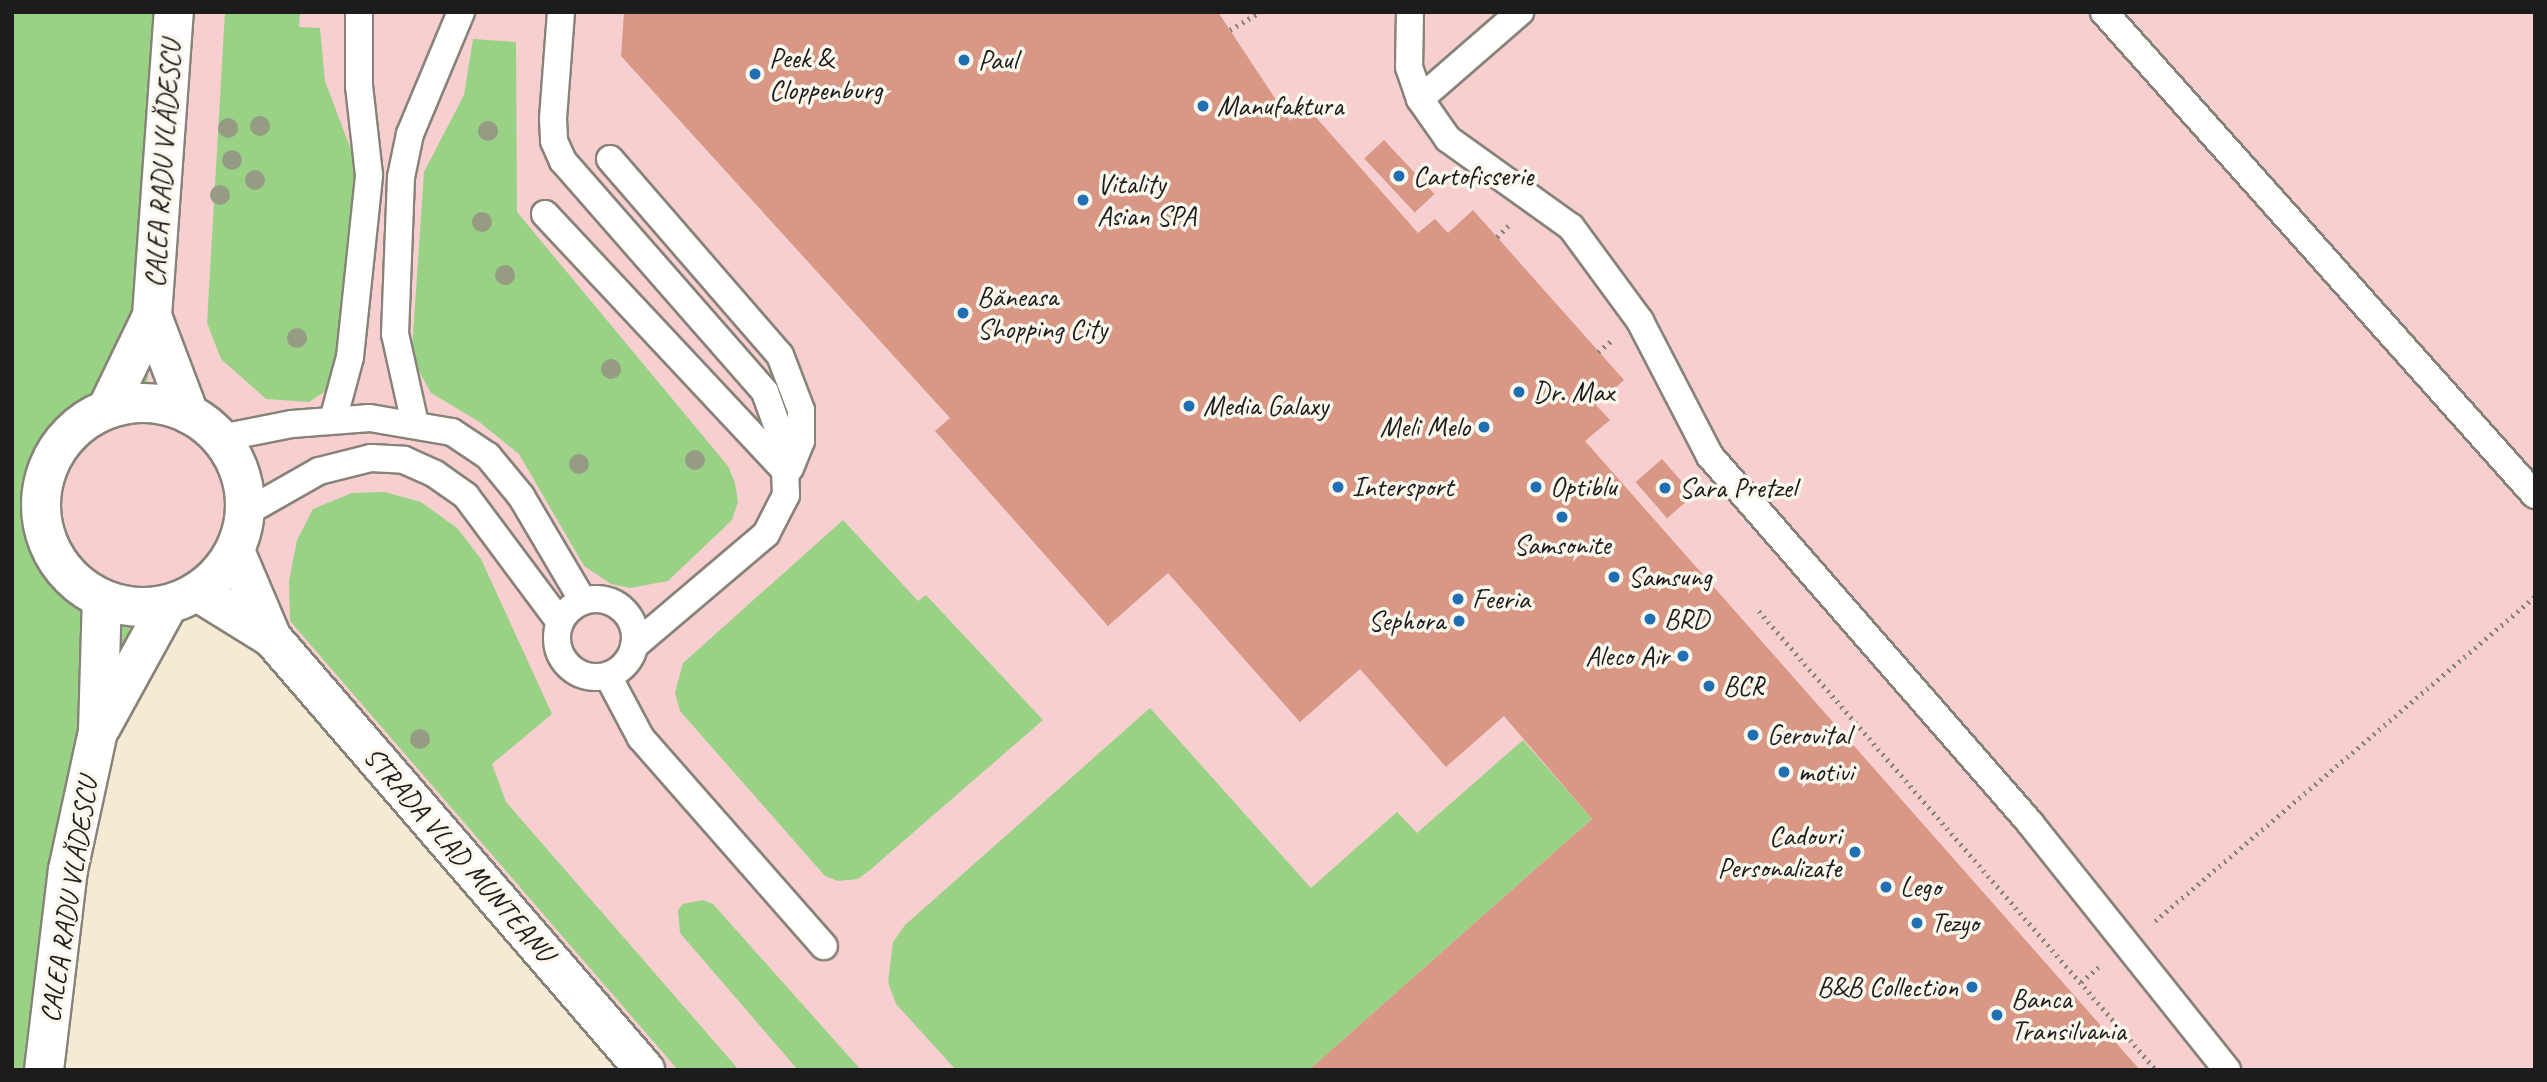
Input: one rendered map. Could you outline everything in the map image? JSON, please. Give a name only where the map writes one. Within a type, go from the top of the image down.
[{"type":"street","name":"CALEA RADU VLĂDESCU","points":[[107,409],[152,316],[174,12]]},
{"type":"street","name":"CALEA RADU VLĂDESCU","points":[[152,316],[189,414]]},
{"type":"street","points":[[146,403],[189,414],[221,438],[236,461],[244,487],[246,513],[235,551],[218,576],[183,599],[136,608],[102,600],[76,584],[55,559],[46,541],[40,503],[42,482],[58,447],[71,431],[107,409],[146,403]]},
{"type":"street","name":"STRADA VLAD MUNTEANU","points":[[235,551],[272,638],[645,1070]]},
{"type":"street","name":"CALEA RADU VLĂDESCU","points":[[98,732],[183,599]]},
{"type":"street","name":"STRADA VLAD MUNTEANU","points":[[183,599],[272,638]]},
{"type":"street","name":"CALEA RADU VLĂDESCU","points":[[44,1070],[68,870],[98,732],[102,600]]},
{"type":"lane","points":[[333,420],[350,357],[369,175],[359,86],[359,12]]},
{"type":"lane","points":[[415,424],[395,334],[401,177],[410,134],[461,12]]},
{"type":"lane","points":[[561,12],[553,119],[554,141],[562,160],[765,392],[778,419],[787,473],[786,495],[766,534],[634,646],[625,664],[608,676],[586,676],[566,664],[557,644],[560,622],[583,601],[596,599],[621,609],[630,620],[634,646]]},
{"type":"lane","points":[[1410,12],[1409,67],[1420,99],[1448,139],[1571,227],[1640,321],[1710,456],[2030,823],[2129,943],[2227,1070]]},
{"type":"lane","points":[[1420,99],[1520,12]]},
{"type":"lane","points":[[2104,12],[2535,495]]},
{"type":"lane","points":[[610,159],[780,355],[801,410],[801,441],[787,473]]},
{"type":"lane","points":[[545,214],[681,354],[787,473]]},
{"type":"lane","points":[[221,438],[333,420],[415,424],[452,432],[488,456],[521,496],[583,601]]},
{"type":"lane","points":[[246,513],[319,471],[371,458],[404,460],[435,474],[466,496],[560,622]]},
{"type":"lane","points":[[608,676],[641,738],[824,947]]},
{"type":"path","points":[[1230,30],[1260,12]]},
{"type":"path","points":[[1497,237],[1508,226]]},
{"type":"path","points":[[1598,352],[1615,338]]},
{"type":"path","points":[[2081,982],[2535,597]]},
{"type":"path","points":[[1759,611],[2156,1070]]},
{"type":"shaded area","points":[[175,12],[2535,12],[2535,1070],[646,1070],[218,576],[198,592],[168,605],[136,608],[102,600],[76,584],[46,541],[40,503],[42,482],[58,447],[87,419],[126,404],[146,403]]},
{"type":"green space","points":[[12,12],[175,12],[146,403],[126,404],[87,419],[58,447],[42,483],[41,523],[55,559],[76,584],[102,600],[136,608],[98,732],[44,1070],[12,1070]]},
{"type":"green space","points":[[225,12],[300,12],[299,27],[320,28],[325,81],[351,150],[355,184],[337,373],[327,390],[309,402],[266,399],[221,359],[207,323]]},
{"type":"green space","points":[[473,39],[516,42],[517,212],[728,466],[735,483],[738,502],[732,520],[668,581],[630,588],[611,584],[584,566],[519,454],[478,421],[431,393],[420,373],[412,349],[424,172],[464,95]]},
{"type":"green space","points":[[385,492],[421,502],[457,528],[481,559],[552,714],[492,764],[506,802],[739,1070],[678,1070],[290,621],[289,581],[297,540],[313,509],[352,493]]},
{"type":"green space","points":[[843,520],[918,601],[926,595],[1043,720],[870,870],[858,879],[838,881],[825,876],[680,711],[675,693],[683,663]]},
{"type":"green space","points":[[1150,708],[1311,888],[1397,812],[1417,833],[1523,740],[1592,819],[1309,1070],[956,1070],[896,1004],[888,982],[893,942],[905,925]]},
{"type":"green space","points":[[703,900],[713,904],[861,1070],[798,1070],[680,933],[678,910],[683,904]]},
{"type":"building","name":"Feeria","points":[[624,12],[1218,12],[1290,121],[1306,106],[1418,233],[1435,219],[1448,233],[1473,210],[1624,380],[1596,405],[1610,420],[1585,441],[2140,1070],[1309,1070],[1592,819],[1504,716],[1446,767],[1360,669],[1300,722],[1168,573],[1108,626],[935,431],[950,418],[621,56]]},
{"type":"building","name":"Cartofisserie","points":[[1384,140],[1434,194],[1415,213],[1364,158]]},
{"type":"building","name":"Sara Pretzel","points":[[1662,459],[1693,495],[1667,518],[1636,482]]},
{"type":"place","name":"Paul","points":[[964,60]]},
{"type":"place","name":"Peek & Cloppenburg","points":[[755,74]]},
{"type":"place","name":"Manufaktura","points":[[1203,106]]},
{"type":"place","name":"Cartofisserie","points":[[1399,176]]},
{"type":"place","name":"Vitality Asian SPA","points":[[1083,200]]},
{"type":"place","name":"Băneasa Shopping City","points":[[963,313]]},
{"type":"place","name":"Dr. Max","points":[[1519,392]]},
{"type":"place","name":"Media Galaxy","points":[[1189,406]]},
{"type":"place","name":"Meli Melo","points":[[1484,427]]},
{"type":"place","name":"Intersport","points":[[1338,487]]},
{"type":"place","name":"Optiblu","points":[[1536,487]]},
{"type":"place","name":"Sara Pretzel","points":[[1665,488]]},
{"type":"place","name":"Samsonite","points":[[1562,517]]},
{"type":"place","name":"Samsung","points":[[1614,577]]},
{"type":"place","name":"Feeria","points":[[1458,599]]},
{"type":"place","name":"BRD","points":[[1650,619]]},
{"type":"place","name":"Sephora","points":[[1459,621]]},
{"type":"place","name":"Aleco Air","points":[[1683,656]]},
{"type":"place","name":"BCR","points":[[1709,686]]},
{"type":"place","name":"Gerovital","points":[[1753,735]]},
{"type":"place","name":"motivi","points":[[1784,772]]},
{"type":"place","name":"Cadouri Personalizate","points":[[1855,852]]},
{"type":"place","name":"Lego","points":[[1886,887]]},
{"type":"place","name":"Tezyo","points":[[1917,923]]},
{"type":"place","name":"B&B Collection","points":[[1972,987]]},
{"type":"place","name":"Banca Transilvania","points":[[1997,1015]]}]
